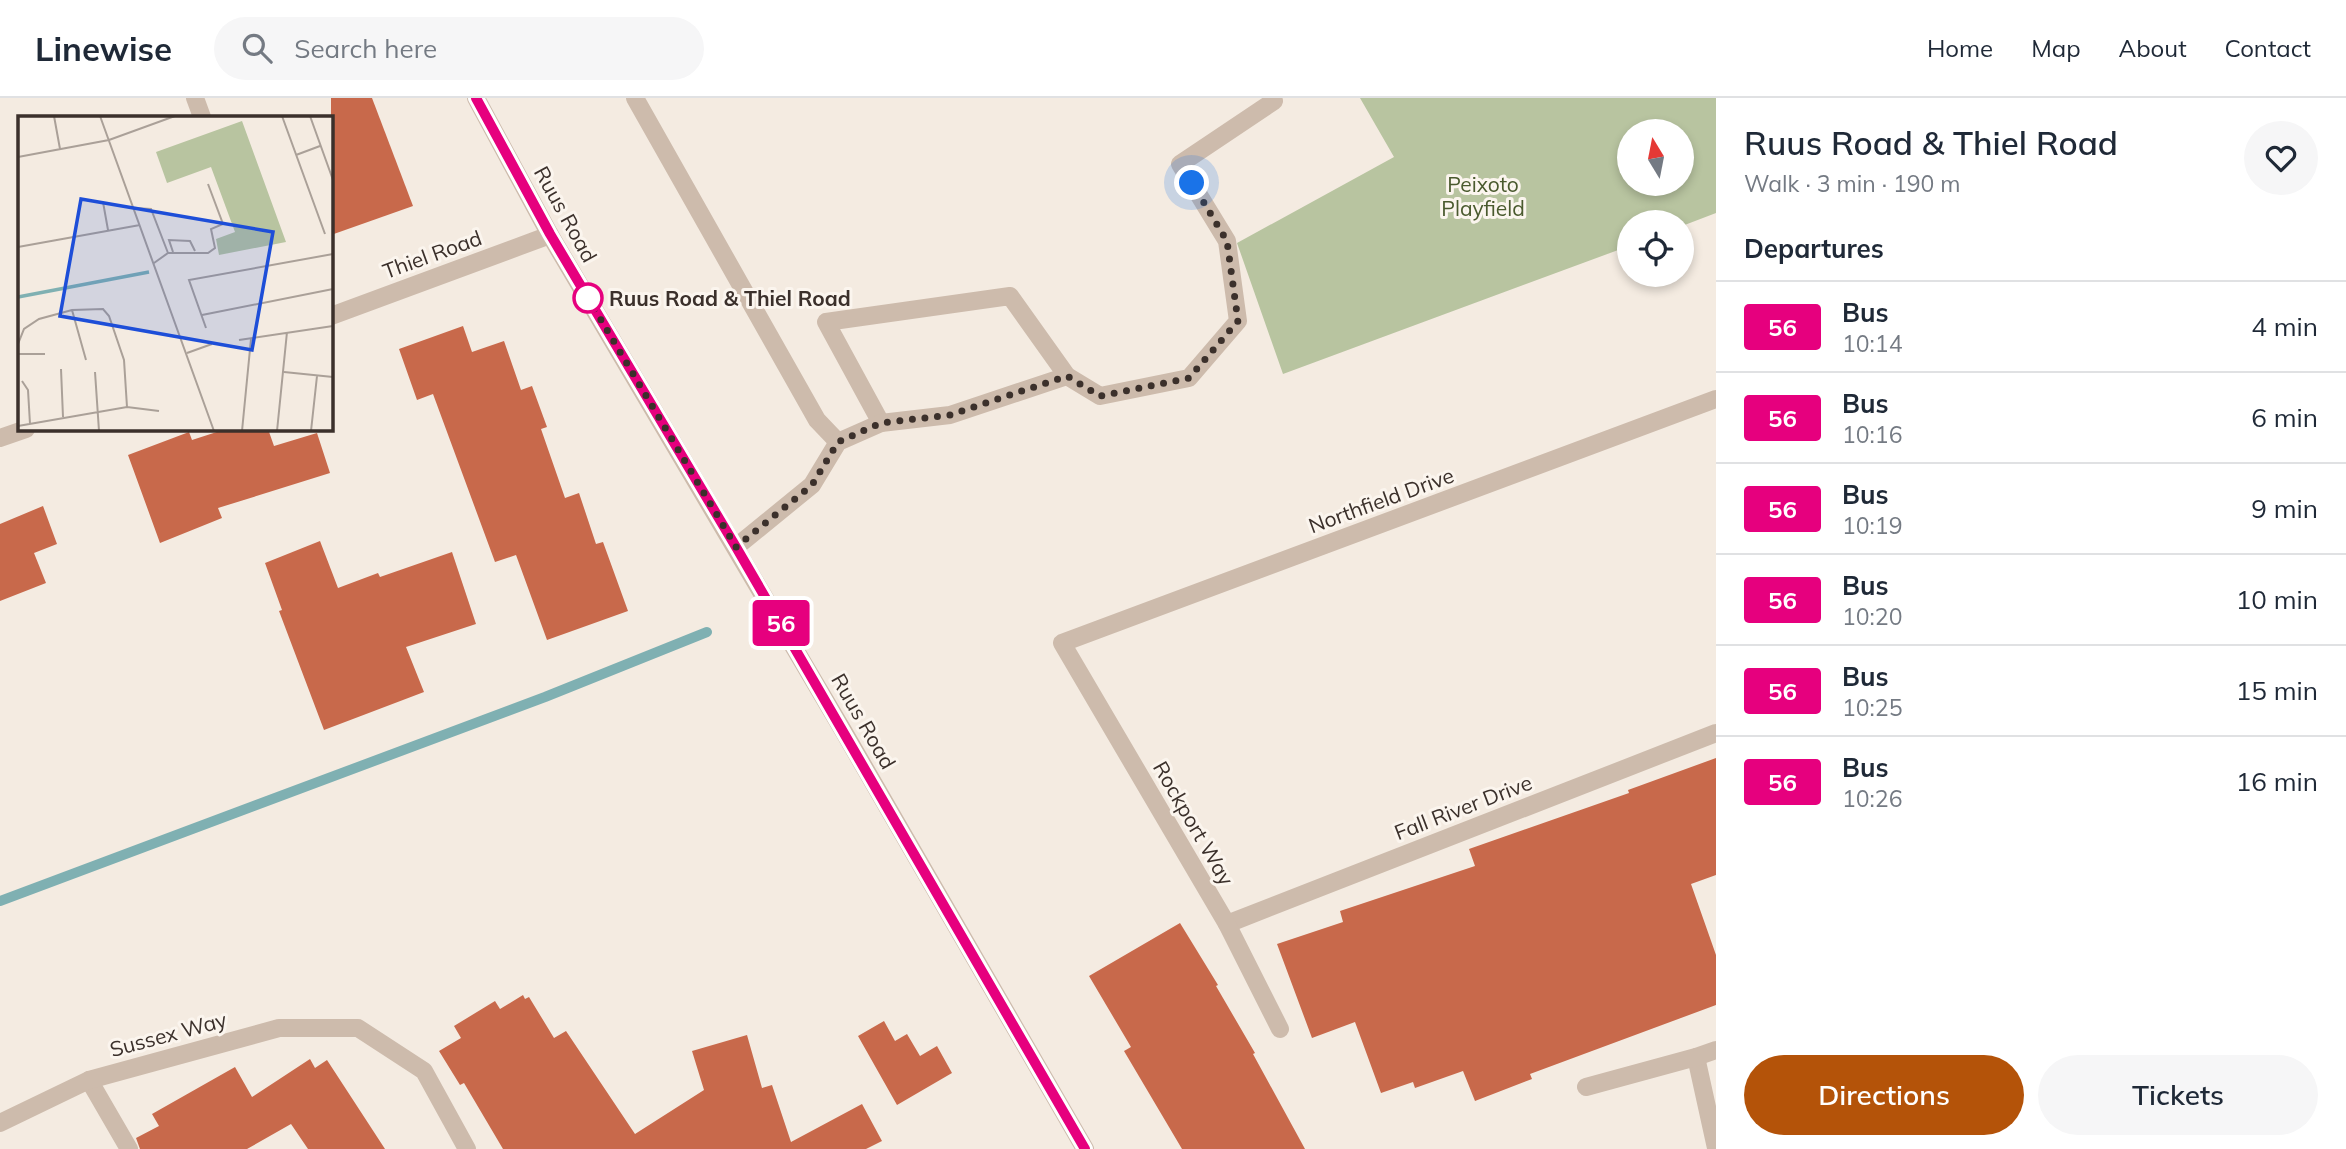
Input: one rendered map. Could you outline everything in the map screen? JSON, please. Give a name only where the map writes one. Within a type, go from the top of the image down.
[{"type":"street","points":[[195,98],[202,116]]},
{"type":"street","name":"Ruus Road","points":[[478,98],[550,234],[736,547],[1085,1149]]},
{"type":"street","points":[[635,98],[817,420],[838,442]]},
{"type":"street","points":[[881,423],[826,322],[1010,296],[1067,376],[1100,396],[1189,378],[1238,321],[1227,241],[1181,164],[1273,101],[1272,98]]},
{"type":"street","name":"Thiel Road","points":[[332,316],[550,234]]},
{"type":"street","points":[[736,547],[812,485],[838,442],[881,423],[950,415],[1067,376]]},
{"type":"street","name":"Northfield Drive","points":[[1062,643],[1716,399]]},
{"type":"street","points":[[0,438],[23,430]]},
{"type":"street","name":"Rockport Way","points":[[1062,643],[1227,924],[1280,1029]]},
{"type":"street","name":"Fall River Drive","points":[[1227,924],[1716,733]]},
{"type":"street","name":"Sussex Way","points":[[0,1123],[89,1080],[279,1028],[358,1027],[424,1071],[467,1149]]},
{"type":"street","points":[[1586,1087],[1716,1050]]},
{"type":"street","points":[[1696,1057],[1716,1148]]},
{"type":"street","points":[[89,1080],[129,1149]]},
{"type":"green space","name":"Peixoto Playfield","points":[[1360,98],[1716,98],[1716,213],[1694,221],[1694,210],[1617,210],[1617,250],[1283,374],[1237,243],[1394,157]]},
{"type":"building","points":[[331,98],[372,98],[413,206],[332,235]]},
{"type":"building","points":[[463,326],[472,352],[504,341],[521,390],[532,386],[547,427],[541,429],[565,498],[579,493],[596,544],[603,542],[628,611],[547,640],[516,555],[495,562],[433,394],[417,400],[399,349]]},
{"type":"building","points":[[223,430],[268,430],[274,446],[317,433],[330,473],[218,508],[222,518],[160,543],[128,455],[189,432],[192,440]]},
{"type":"building","points":[[43,506],[57,544],[34,553],[46,583],[0,601],[0,524]]},
{"type":"building","points":[[320,541],[338,588],[378,573],[380,577],[452,552],[476,624],[406,647],[424,692],[324,730],[279,611],[282,610],[265,563]]},
{"type":"building","points":[[1716,758],[1716,875],[1691,884],[1716,955],[1716,1005],[1530,1074],[1532,1079],[1475,1101],[1463,1071],[1415,1088],[1413,1082],[1381,1093],[1355,1022],[1312,1038],[1277,944],[1343,922],[1340,911],[1475,866],[1469,849],[1629,793],[1628,790]]},
{"type":"building","points":[[1180,923],[1218,985],[1216,986],[1255,1053],[1253,1054],[1305,1149],[1182,1149],[1124,1051],[1131,1047],[1089,976]]},
{"type":"building","points":[[523,995],[525,999],[529,997],[554,1038],[566,1031],[635,1134],[704,1090],[692,1051],[747,1035],[762,1088],[772,1085],[791,1142],[862,1104],[882,1141],[866,1149],[503,1149],[464,1083],[460,1085],[439,1051],[461,1038],[454,1026],[495,1001],[500,1009]]},
{"type":"building","points":[[884,1021],[895,1041],[907,1034],[920,1056],[937,1046],[952,1073],[897,1105],[858,1036]]},
{"type":"building","points":[[310,1059],[315,1068],[327,1060],[385,1149],[308,1149],[291,1124],[247,1149],[140,1149],[136,1138],[159,1126],[152,1114],[235,1067],[252,1097]]},
{"type":"waterway","points":[[0,901],[545,697],[707,632]]},
{"type":"bus line","name":"56","points":[[476,98],[550,234],[736,547],[1085,1149]]},
{"type":"place","name":"Ruus Road & Thiel Road","points":[[588,298]]},
{"type":"route","points":[[588,298],[736,547],[812,485],[838,442],[881,423],[950,415],[1067,376],[1100,396],[1189,378],[1238,321],[1227,241],[1192,183]]}]
